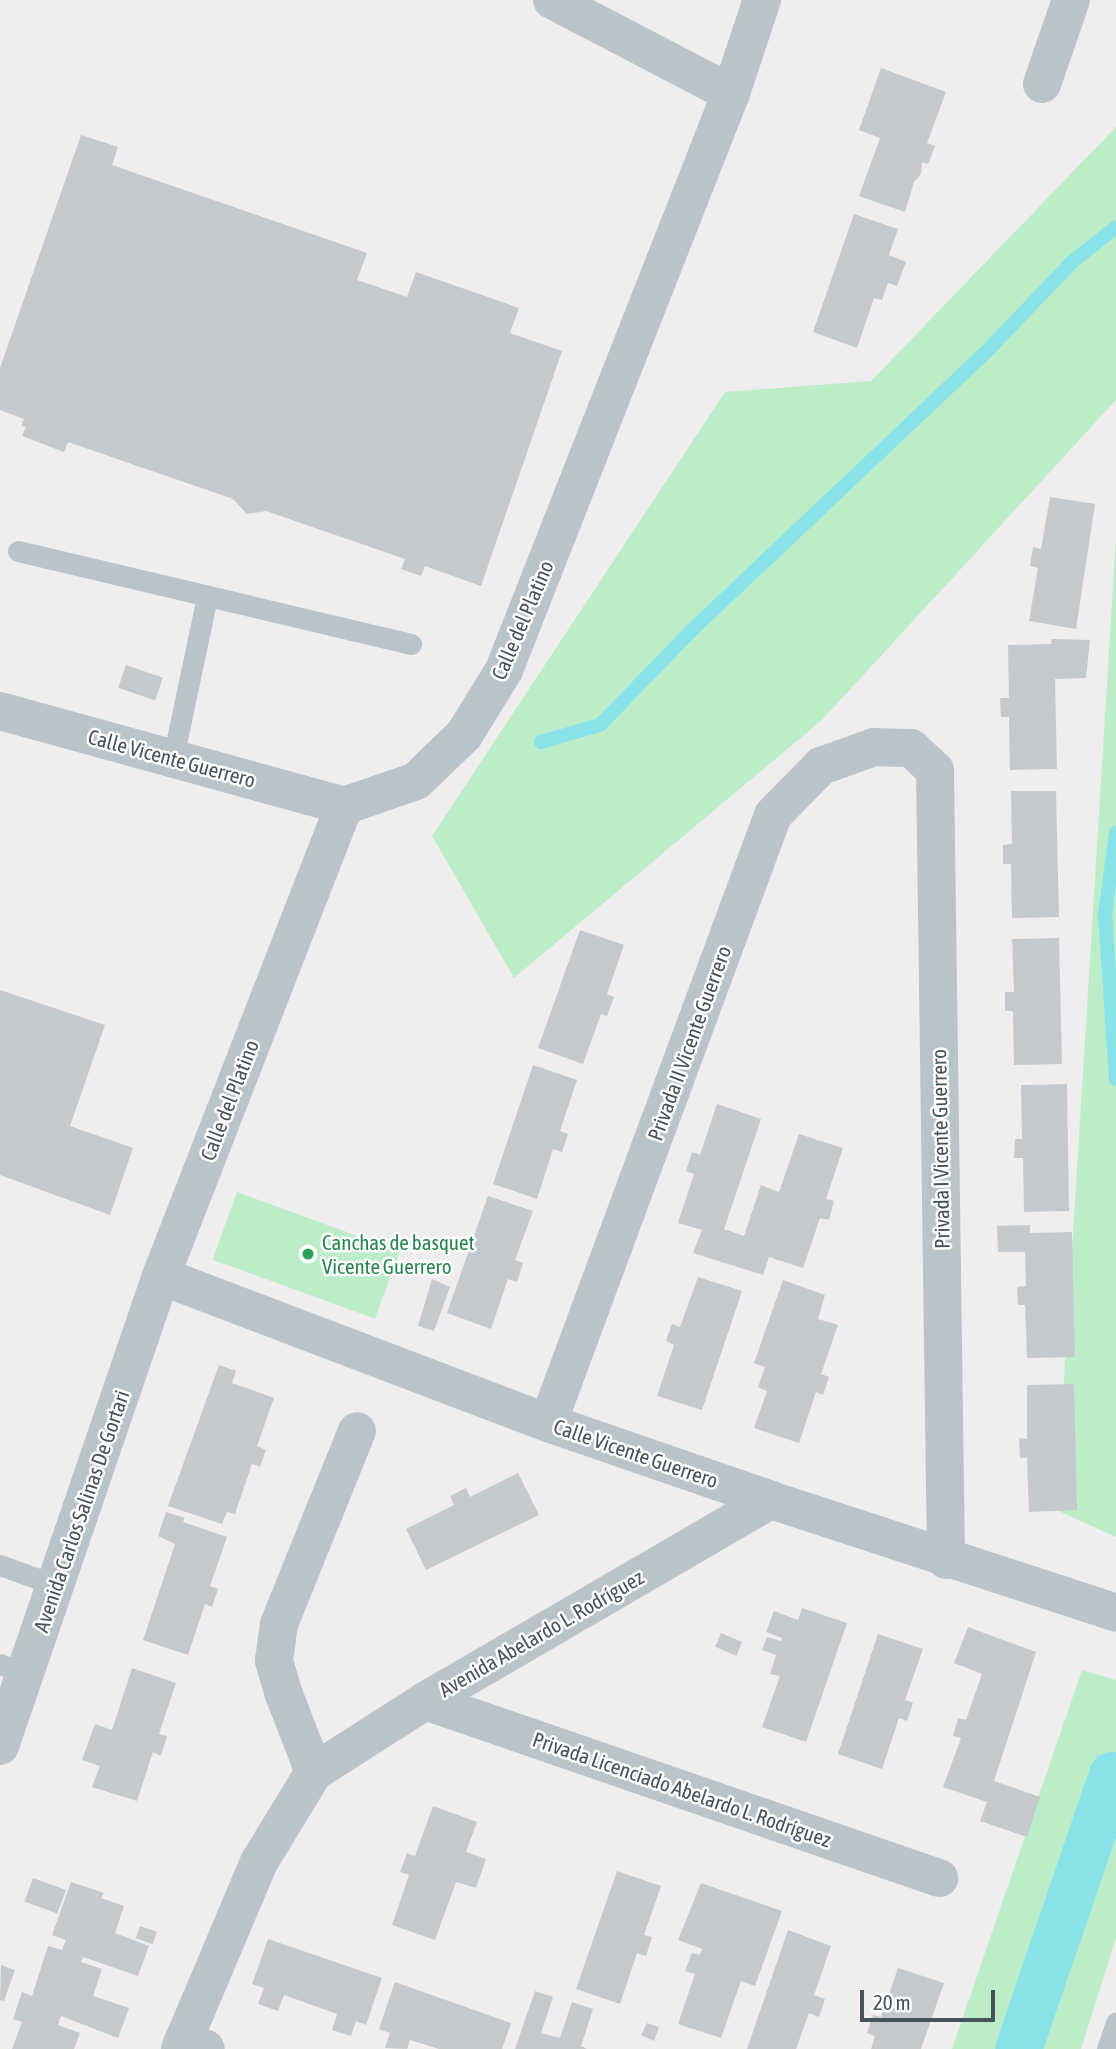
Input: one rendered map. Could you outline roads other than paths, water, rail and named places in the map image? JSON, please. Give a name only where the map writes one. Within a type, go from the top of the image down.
[{"type":"street","points":[[552,0],[731,93]]},
{"type":"street","name":"Calle del Platino","points":[[161,1276],[344,806],[415,780],[464,735],[504,670],[731,93],[762,0]]},
{"type":"street","points":[[1042,84],[1071,0]]},
{"type":"street","name":"Calle Vicente Guerrero","points":[[0,711],[344,806]]},
{"type":"street","name":"Privada II Vicente Guerrero","points":[[548,1423],[773,815],[821,766],[874,747],[911,748]]},
{"type":"street","name":"Privada I Vicente Guerrero","points":[[911,748],[935,770],[946,1560]]},
{"type":"street","name":"Calle Vicente Guerrero","points":[[161,1276],[548,1423],[946,1560],[1116,1613]]},
{"type":"street","name":"Avenida Carlos Salinas De Gortari","points":[[0,1746],[12,1669],[55,1585],[161,1276]]},
{"type":"street","points":[[314,1772],[282,1692],[274,1660],[279,1624],[357,1431]]},
{"type":"street","name":"Avenida Abelardo L. Rodríguez","points":[[190,2046],[259,1862],[314,1772],[425,1701],[771,1500]]},
{"type":"street","name":"Privada Licenciado Abelardo L. Rodríguez","points":[[425,1701],[939,1878]]},
{"type":"lane","points":[[18,551],[411,644]]},
{"type":"lane","points":[[173,758],[207,596]]},
{"type":"lane","points":[[0,1564],[55,1585]]},
{"type":"lane","points":[[1107,2049],[1116,2023]]},
{"type":"waterway","points":[[541,742],[600,725],[692,630],[988,350],[1072,262],[1116,227]]},
{"type":"waterway","points":[[1116,833],[1105,914],[1116,1079]]},
{"type":"waterway","points":[[1018,2049],[1112,1775]]},
{"type":"place","name":"Canchas de basquet Vicente Guerrero","points":[[308,1254]]}]
